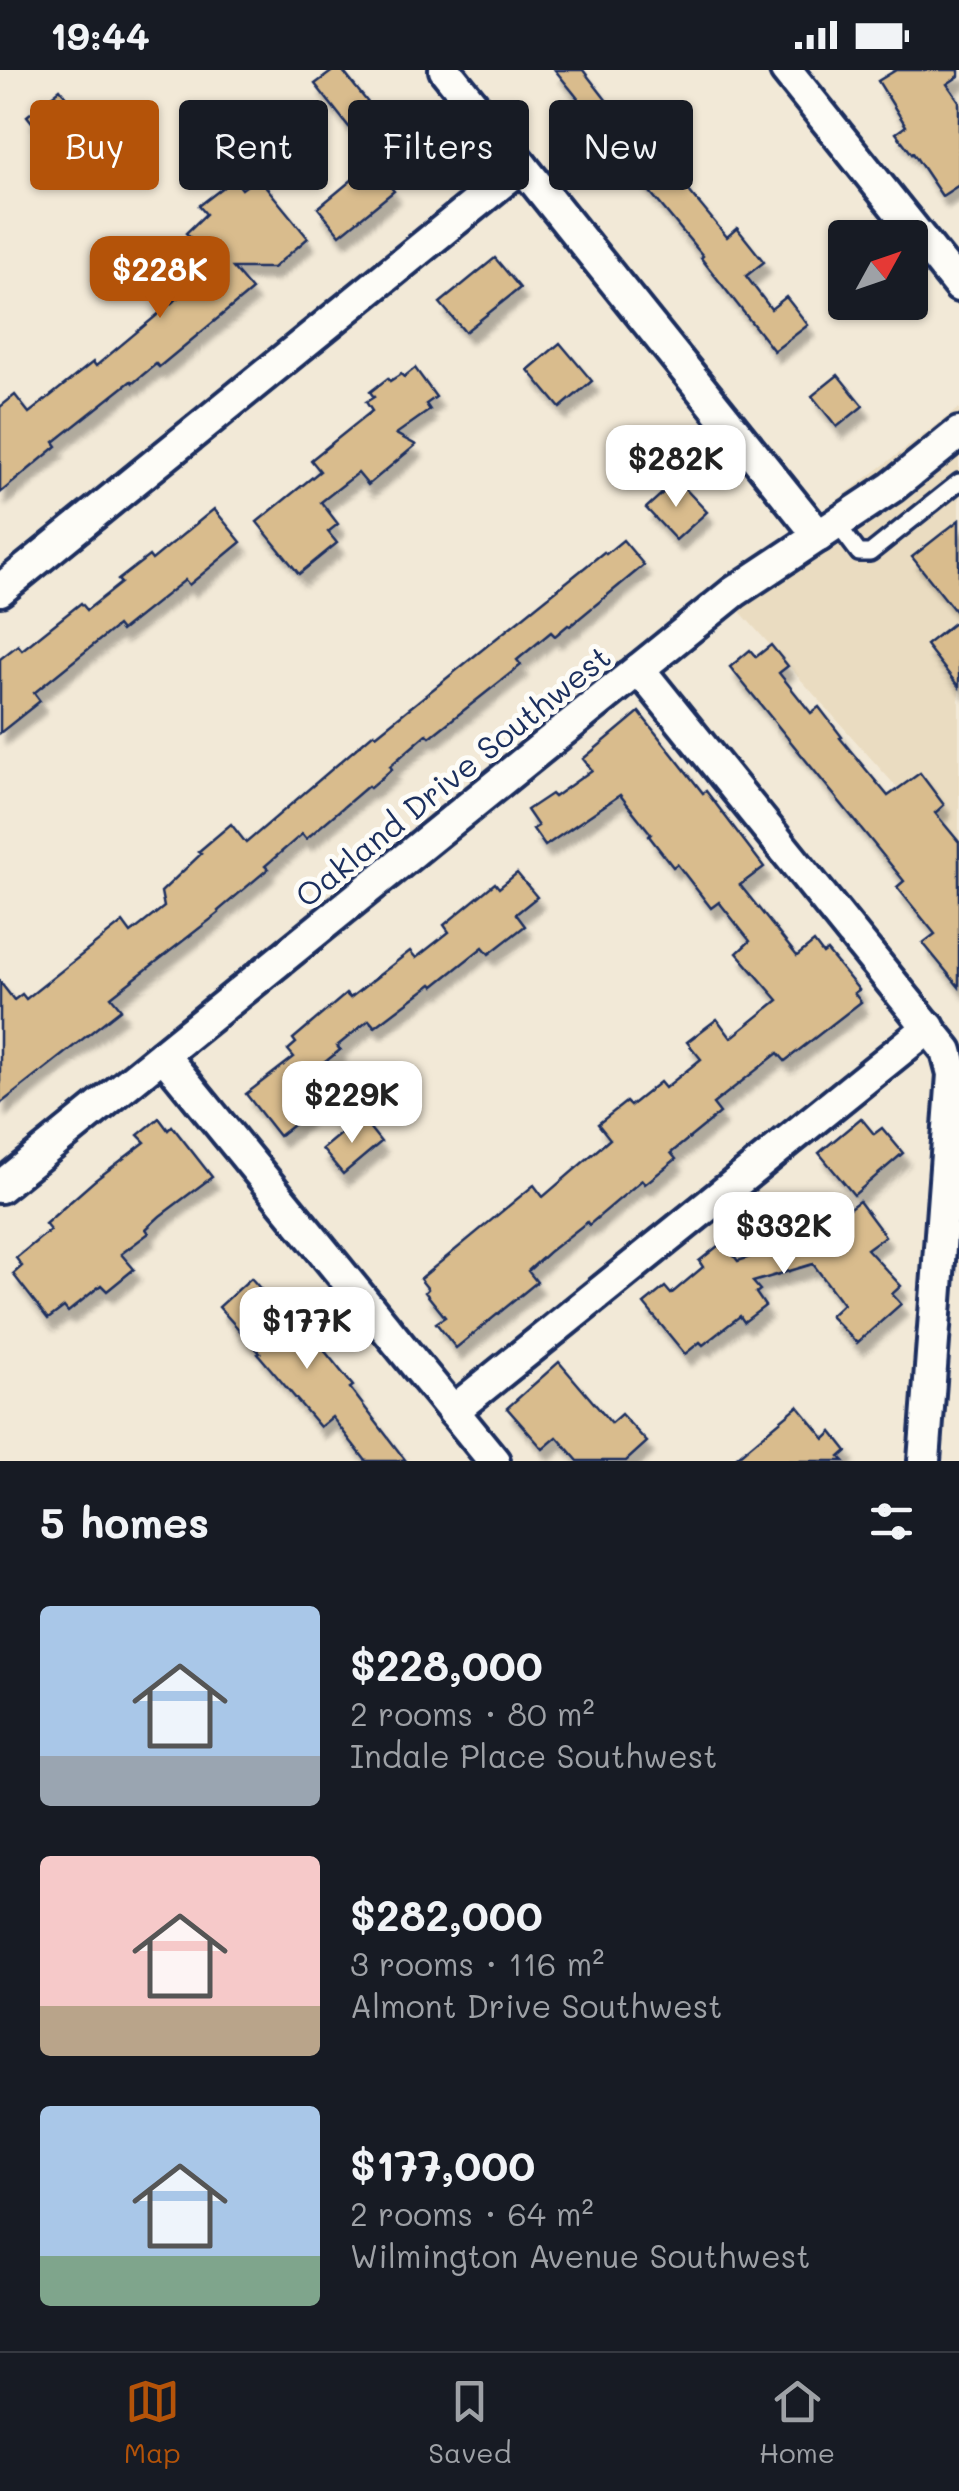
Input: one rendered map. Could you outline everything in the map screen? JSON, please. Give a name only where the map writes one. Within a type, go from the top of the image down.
[{"type":"street","points":[[444,70],[468,100]]},
{"type":"street","points":[[786,70],[959,286]]},
{"type":"street","points":[[529,174],[828,530]]},
{"type":"street","points":[[0,590],[492,190]]},
{"type":"street","name":"Oakland Drive Southwest","points":[[0,1187],[734,592],[952,443]]},
{"type":"street","points":[[639,668],[947,1051],[952,1074],[945,1380],[924,1461]]},
{"type":"street","points":[[453,1411],[929,1028]]},
{"type":"street","points":[[163,1055],[494,1461]]},
{"type":"lane","points":[[828,530],[859,553],[870,553],[959,482]]},
{"type":"shaded area","points":[[959,408],[959,857],[720,589]]},
{"type":"building","points":[[334,70],[342,70],[366,100],[348,100],[348,126],[315,84]]},
{"type":"building","points":[[555,70],[583,70],[606,100],[579,100]]},
{"type":"building","points":[[896,70],[959,70],[959,76],[947,84],[959,101],[959,185],[942,196],[896,133],[906,126],[878,81]]},
{"type":"building","points":[[60,89],[69,100],[47,100]]},
{"type":"building","points":[[348,183],[348,190],[394,191],[340,235],[318,208]]},
{"type":"building","points":[[220,190],[269,190],[308,238],[273,268],[233,268],[252,290],[159,367],[156,364],[131,381],[54,442],[57,446],[0,493],[0,407],[15,395],[29,413],[93,362],[96,366],[216,266],[186,233],[206,214],[199,206]]},
{"type":"building","points":[[648,190],[688,190],[727,237],[737,228],[764,262],[746,276],[771,309],[786,297],[808,325],[774,351]]},
{"type":"building","points":[[495,258],[520,288],[465,332],[440,303]]},
{"type":"building","points":[[560,343],[592,381],[560,408],[528,370]]},
{"type":"building","points":[[415,368],[436,397],[426,404],[430,410],[396,434],[416,445],[368,485],[358,473],[321,502],[338,524],[328,532],[337,543],[299,574],[257,522],[320,471],[311,460],[372,411],[366,402],[374,397],[370,392],[388,378],[390,381],[401,374],[404,377]]},
{"type":"building","points":[[838,375],[863,406],[837,427],[812,396]]},
{"type":"building","points":[[677,480],[707,512],[676,540],[646,508]]},
{"type":"building","points":[[214,509],[241,542],[189,585],[185,580],[121,631],[117,626],[34,693],[40,701],[0,733],[0,659],[18,645],[22,650],[81,603],[87,610],[121,583],[118,580],[149,556],[152,560]]},
{"type":"building","points":[[959,520],[959,616],[912,557]]},
{"type":"building","points":[[623,540],[644,565],[570,626],[555,636],[551,632],[517,660],[521,665],[430,737],[427,734],[390,766],[392,769],[306,839],[302,834],[219,913],[111,997],[121,1009],[0,1104],[0,982],[14,1000],[22,994],[26,999],[123,922],[131,933],[164,907],[161,892],[231,824],[246,843],[374,733]]},
{"type":"building","points":[[959,619],[959,687],[926,645]]},
{"type":"building","points":[[771,645],[788,666],[779,673],[811,713],[819,707],[888,796],[920,773],[944,805],[935,813],[959,842],[959,987],[923,943],[935,934],[897,887],[904,881],[730,667],[750,650],[756,657]]},
{"type":"building","points":[[639,712],[764,867],[740,885],[797,956],[814,942],[823,954],[827,951],[859,990],[854,993],[861,1002],[785,1061],[778,1053],[713,1104],[720,1113],[671,1153],[676,1159],[645,1184],[642,1180],[589,1225],[587,1222],[549,1252],[528,1271],[537,1282],[456,1348],[436,1323],[445,1317],[420,1279],[534,1185],[543,1197],[610,1139],[598,1124],[626,1102],[630,1106],[660,1082],[665,1088],[701,1059],[687,1042],[717,1019],[731,1038],[778,1000],[737,953],[750,941],[719,902],[711,908],[677,864],[673,867],[620,795],[545,846],[533,829],[538,826],[527,810],[551,794],[554,797],[592,770],[583,759]]},
{"type":"building","points":[[517,873],[537,897],[516,914],[525,926],[489,954],[483,947],[375,1027],[369,1020],[337,1046],[340,1050],[288,1092],[306,1115],[279,1136],[246,1094],[294,1057],[288,1050],[296,1043],[293,1039],[346,994],[350,998],[410,951],[416,958],[449,932],[444,925],[495,883],[499,888]]},
{"type":"building","points":[[361,1117],[381,1142],[343,1174],[322,1149]]},
{"type":"building","points":[[159,1118],[168,1130],[172,1126],[212,1177],[160,1216],[146,1229],[149,1233],[121,1254],[134,1269],[107,1291],[101,1285],[68,1312],[64,1307],[48,1319],[13,1274],[22,1266],[16,1258],[50,1230],[45,1224],[145,1142],[138,1135]]},
{"type":"building","points":[[861,1118],[874,1134],[882,1128],[903,1153],[854,1195],[819,1153]]},
{"type":"building","points":[[803,1192],[812,1236],[859,1201],[885,1236],[867,1249],[901,1286],[892,1294],[901,1304],[857,1343],[830,1316],[843,1304],[813,1264],[753,1282],[765,1306],[744,1322],[740,1316],[685,1354],[644,1304],[665,1287],[671,1294],[703,1267],[699,1261],[723,1242],[738,1261],[784,1246],[775,1198]]},
{"type":"building","points":[[251,1278],[305,1339],[311,1334],[406,1461],[366,1461],[332,1417],[320,1427],[258,1354],[219,1307]]},
{"type":"building","points":[[559,1362],[611,1423],[621,1414],[647,1442],[626,1461],[578,1461],[557,1437],[543,1449],[507,1408]]},
{"type":"building","points":[[798,1406],[825,1439],[832,1432],[847,1451],[840,1457],[844,1461],[732,1461]]}]
